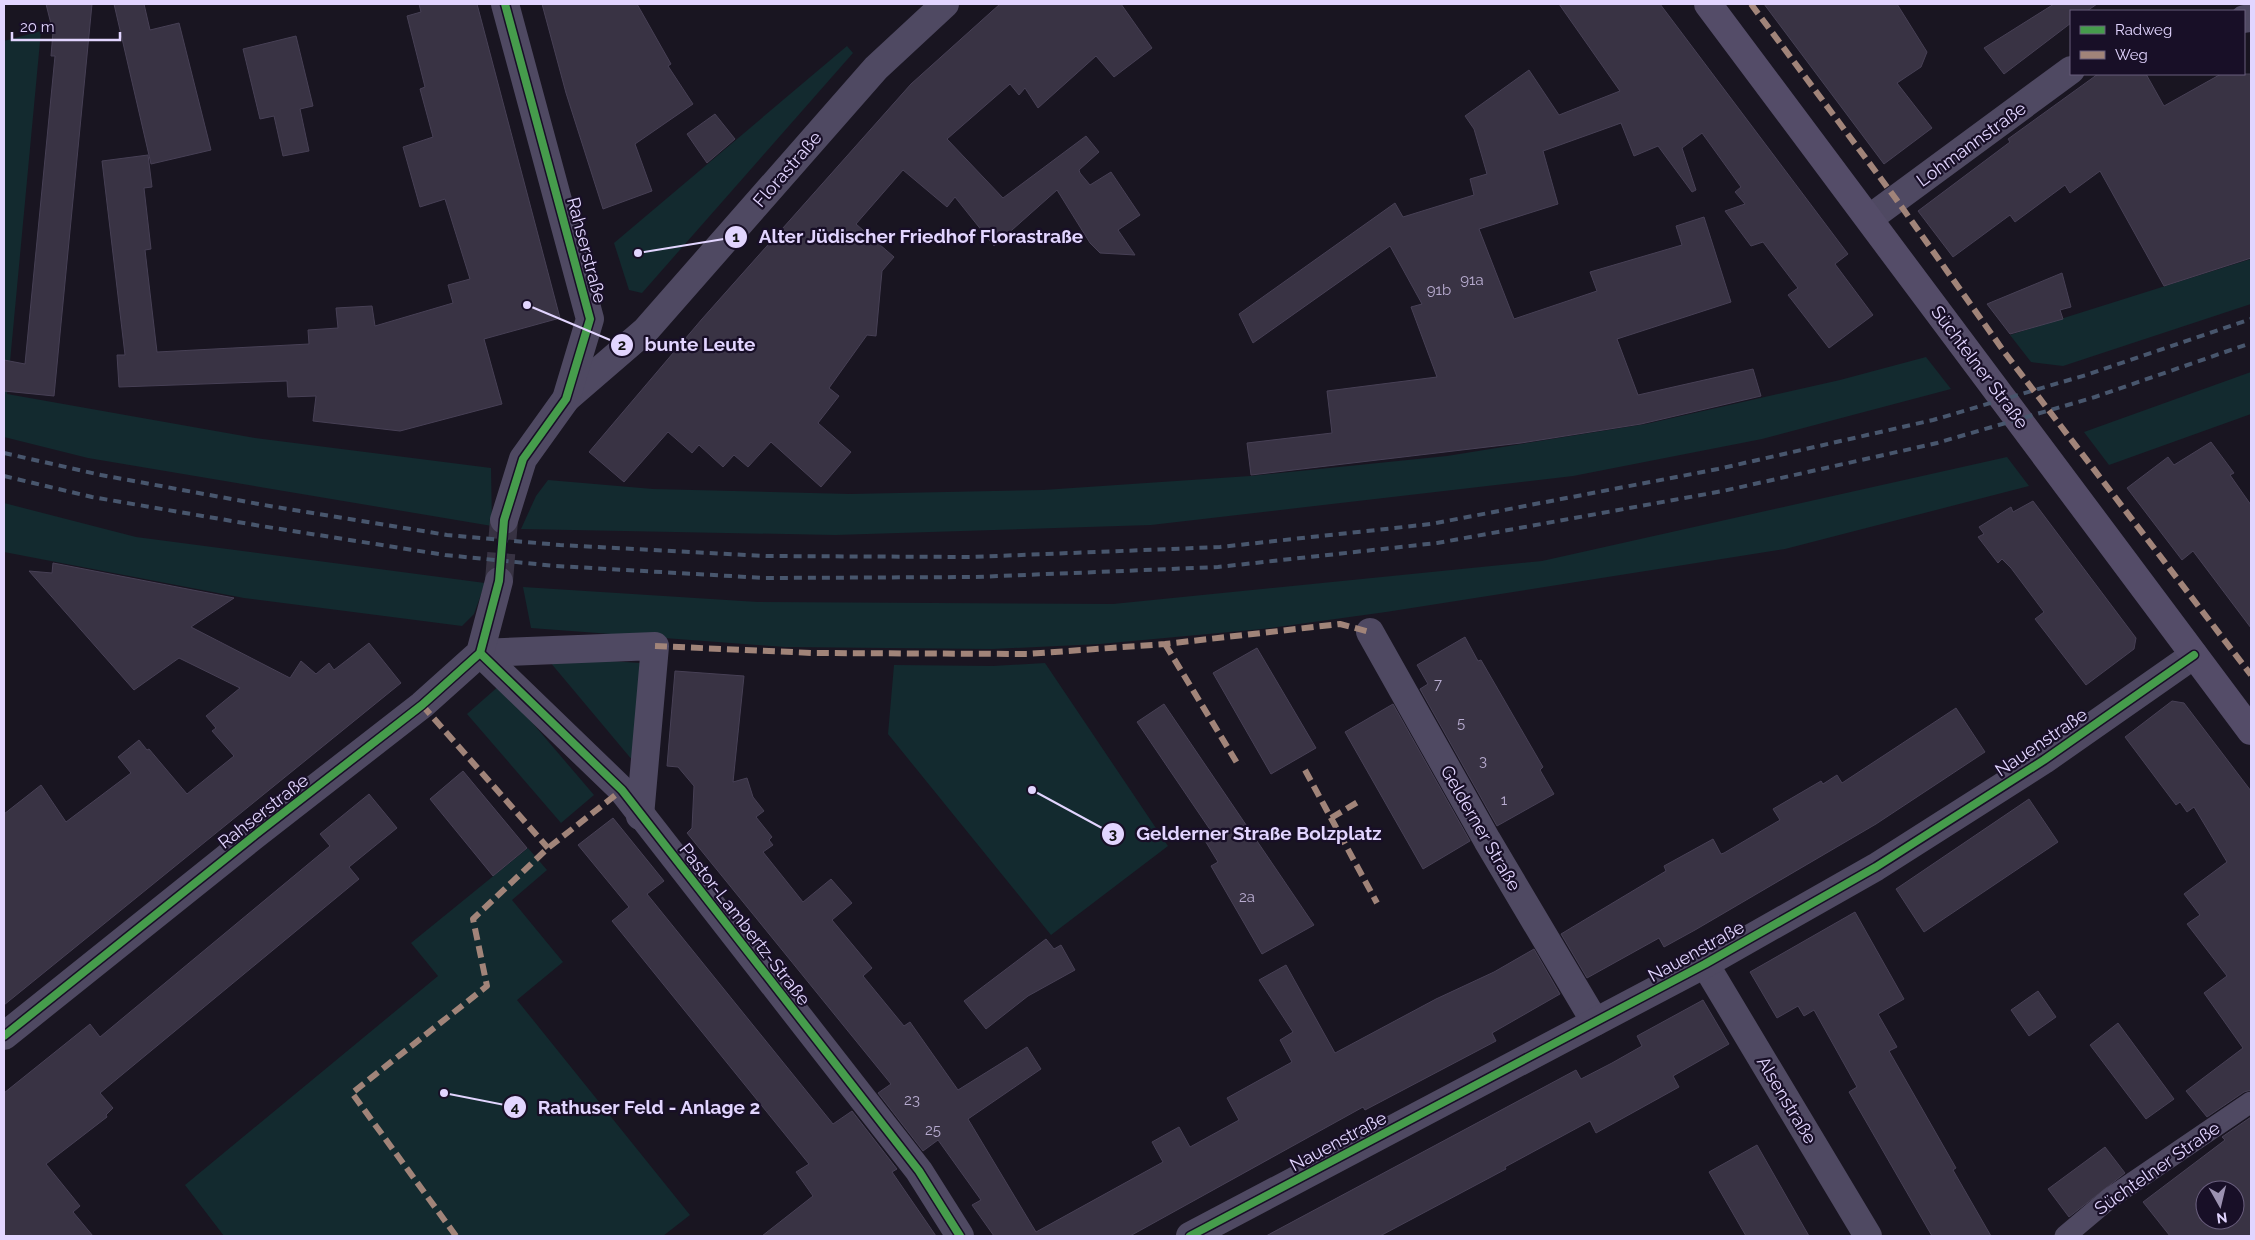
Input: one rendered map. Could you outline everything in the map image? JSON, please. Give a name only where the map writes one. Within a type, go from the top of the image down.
[{"type":"main road","name":"Süchtelner Straße","points":[[1708,4],[1870,218],[2251,731]]},
{"type":"street","name":"Rahserstraße","points":[[504,520],[523,459],[566,399],[590,319],[505,4]]},
{"type":"street","name":"Florastraße","points":[[566,399],[646,330],[876,68],[945,4]]},
{"type":"street","name":"Lohmannstraße","points":[[1870,218],[2070,71]]},
{"type":"street","points":[[499,581],[480,653],[656,646],[640,816]]},
{"type":"street","name":"Gelderner Straße","points":[[1370,632],[1487,840],[1595,1022]]},
{"type":"street","name":"Rahserstraße","points":[[4,1036],[255,835],[422,706],[480,653]]},
{"type":"street","name":"Pastor-Lambertz-Straße","points":[[480,653],[622,790],[640,816],[919,1171],[960,1236]]},
{"type":"street","name":"Nauenstraße","points":[[1195,1235],[1705,964],[1876,867],[2044,760],[2194,655]]},
{"type":"street","name":"Alsenstraße","points":[[1705,964],[1868,1236]]},
{"type":"lane","name":"Süchtelner Straße","points":[[2064,1236],[2110,1198],[2251,1102]]},
{"type":"green space","points":[[41,31],[7,394],[255,438],[491,468],[492,526],[88,458],[4,437],[4,41]]},
{"type":"green space","points":[[847,46],[853,53],[642,293],[629,290],[614,243]]},
{"type":"green space","points":[[2251,259],[2251,304],[2063,366],[2031,362],[2010,335]]},
{"type":"green space","points":[[1926,357],[1951,389],[1762,439],[1573,476],[1151,525],[835,535],[521,529],[536,496],[548,480],[653,489],[850,494],[1043,490],[1250,476],[1447,456],[1646,424],[1840,380]]},
{"type":"green space","points":[[2251,372],[2251,414],[2109,465],[2084,432]]},
{"type":"green space","points":[[2007,457],[2029,486],[1785,549],[1386,612],[1262,629],[1100,644],[992,649],[785,647],[531,628],[523,587],[758,602],[1113,604],[1542,561]]},
{"type":"green space","points":[[4,503],[136,537],[485,583],[474,614],[462,626],[244,598],[4,552]]},
{"type":"green space","points":[[553,657],[640,663],[633,761],[550,662]]},
{"type":"green space","points":[[1045,663],[1168,846],[1051,935],[888,734],[894,665],[993,666]]},
{"type":"green space","points":[[500,685],[594,795],[561,823],[467,714]]},
{"type":"green space","points":[[528,848],[547,870],[512,900],[563,962],[517,1000],[690,1215],[663,1236],[224,1236],[185,1185],[438,976],[411,943]]},
{"type":"building","points":[[46,4],[92,4],[54,396],[4,391],[4,360],[25,364],[55,56],[51,56],[53,32]]},
{"type":"building","points":[[114,4],[144,4],[150,30],[179,23],[211,150],[151,164]]},
{"type":"building","points":[[419,4],[477,4],[560,318],[484,339],[502,404],[400,431],[313,421],[316,396],[288,397],[287,381],[119,387],[117,355],[125,355],[102,161],[148,155],[152,187],[144,188],[151,249],[145,250],[157,352],[309,344],[308,330],[338,328],[336,308],[372,306],[375,326],[453,303],[448,285],[470,279],[445,199],[420,207],[403,147],[433,137],[420,89],[425,87],[407,16],[421,12]]},
{"type":"building","points":[[542,4],[637,4],[671,64],[668,66],[693,104],[635,144],[652,191],[603,209],[566,93]]},
{"type":"building","points":[[1000,4],[1121,4],[1152,48],[1114,77],[1096,56],[1038,108],[1025,88],[1019,95],[1010,84],[947,139],[1003,198],[1086,136],[1099,152],[1079,170],[1080,173],[1090,185],[1111,172],[1140,215],[1118,230],[1135,255],[1100,253],[1090,243],[1057,190],[994,246],[955,197],[947,207],[903,170],[856,224],[894,257],[882,271],[876,336],[867,335],[829,388],[839,396],[818,423],[851,452],[821,487],[771,442],[748,467],[734,455],[723,467],[699,445],[692,453],[668,432],[624,482],[589,452],[702,319],[911,84]]},
{"type":"building","points":[[1559,4],[1660,4],[1848,254],[1835,264],[1873,315],[1829,348],[1788,295],[1798,288],[1763,242],[1751,246],[1725,211],[1745,204],[1735,192],[1741,187],[1702,133],[1682,148],[1696,190],[1692,192],[1658,146],[1634,156],[1621,123],[1543,151],[1558,204],[1479,229],[1514,319],[1597,291],[1590,272],[1682,245],[1676,226],[1704,217],[1731,302],[1617,339],[1638,395],[1753,369],[1761,396],[1641,424],[1521,443],[1251,475],[1247,443],[1332,433],[1327,391],[1437,377],[1411,307],[1422,304],[1390,246],[1253,343],[1239,314],[1395,203],[1403,217],[1474,195],[1470,179],[1487,174],[1474,129],[1465,116],[1529,70],[1559,115],[1620,91]]},
{"type":"building","points":[[1764,4],[1897,4],[1927,52],[1921,67],[1897,83],[1932,128],[1884,164]]},
{"type":"building","points":[[2054,4],[2097,4],[2088,10],[2070,10],[2070,24],[2004,74],[1984,48]]},
{"type":"building","points":[[296,36],[313,106],[300,109],[309,151],[283,156],[274,116],[260,119],[243,49]]},
{"type":"building","points":[[2251,74],[2251,258],[2164,286],[2100,171],[2070,193],[2065,185],[2015,222],[2010,215],[1953,257],[1918,211],[2010,142],[2008,139],[2097,75],[2147,75],[2164,106],[2219,75]]},
{"type":"building","points":[[715,114],[735,139],[707,163],[687,134]]},
{"type":"building","points":[[2062,273],[2071,307],[2060,310],[2063,319],[2010,334],[1987,304]]},
{"type":"building","points":[[2211,442],[2234,473],[2230,475],[2251,505],[2251,628],[2193,551],[2182,560],[2127,488],[2168,457],[2174,465]]},
{"type":"building","points":[[2033,501],[2136,638],[2134,649],[2086,685],[2035,619],[2044,612],[2011,568],[2002,559],[1998,563],[1978,537],[1984,534],[1979,527],[2011,507],[2013,512]]},
{"type":"building","points":[[53,563],[234,598],[191,627],[290,678],[301,661],[316,674],[329,663],[334,670],[369,643],[401,683],[4,1005],[4,814],[41,785],[66,822],[131,773],[118,757],[139,740],[187,794],[234,756],[212,731],[216,728],[206,716],[240,688],[179,658],[134,690],[29,571],[52,573]]},
{"type":"building","points":[[1465,637],[1478,661],[1481,660],[1543,767],[1540,770],[1554,794],[1497,826],[1420,689],[1428,684],[1417,665]]},
{"type":"building","points":[[1257,648],[1316,748],[1271,774],[1213,673]]},
{"type":"building","points":[[675,671],[744,676],[733,782],[747,778],[753,797],[764,811],[756,817],[772,837],[769,840],[773,845],[763,852],[803,902],[831,879],[852,903],[832,920],[872,968],[863,976],[904,1026],[910,1022],[958,1090],[1027,1047],[1041,1069],[968,1119],[1036,1232],[1163,1162],[1152,1142],[1179,1127],[1190,1147],[1239,1120],[1227,1098],[1292,1062],[1280,1040],[1293,1032],[1259,980],[1286,965],[1335,1053],[1436,999],[1494,972],[1534,949],[1560,994],[1492,1033],[1496,1041],[1365,1110],[1363,1107],[1130,1236],[994,1236],[972,1205],[981,1200],[938,1140],[923,1151],[878,1093],[891,1084],[687,833],[692,828],[694,786],[678,767],[667,766]]},
{"type":"building","points":[[2172,701],[2184,703],[2251,791],[2251,1090],[2244,1092],[2207,1117],[2186,1091],[2243,1048],[2204,993],[2227,976],[2187,924],[2200,915],[2184,894],[2227,862],[2194,807],[2187,812],[2180,802],[2176,805],[2125,737]]},
{"type":"building","points":[[1164,704],[1314,925],[1262,954],[1211,866],[1218,862],[1204,839],[1213,834],[1137,722]]},
{"type":"building","points":[[1393,704],[1470,841],[1423,869],[1345,732]]},
{"type":"building","points":[[1956,708],[1985,752],[1876,824],[1695,930],[1664,947],[1659,938],[1587,978],[1561,934],[1666,871],[1664,866],[1713,839],[1721,854],[1724,853],[1780,820],[1773,809],[1821,781],[1823,784],[1837,775],[1842,783]]},
{"type":"building","points":[[463,771],[527,848],[493,876],[430,799]]},
{"type":"building","points":[[369,794],[397,828],[349,867],[359,879],[100,1093],[113,1108],[106,1115],[107,1117],[46,1164],[80,1206],[73,1212],[93,1236],[4,1236],[4,1093],[90,1024],[100,1037],[330,846],[320,834]]},
{"type":"building","points":[[2029,799],[2058,842],[1924,932],[1896,889]]},
{"type":"building","points":[[613,818],[664,881],[647,894],[833,1124],[852,1111],[897,1169],[892,1172],[936,1236],[762,1236],[813,1196],[796,1172],[809,1164],[612,921],[629,907],[578,845]]},
{"type":"building","points":[[1855,912],[1904,999],[1878,1014],[1897,1047],[1889,1051],[1956,1168],[1953,1170],[1991,1236],[1932,1236],[1849,1092],[1857,1087],[1814,1010],[1804,1016],[1798,1006],[1777,1018],[1750,972]]},
{"type":"building","points":[[1046,939],[1054,949],[1061,945],[1075,970],[1028,996],[986,1029],[964,1001]]},
{"type":"building","points":[[2038,991],[2056,1017],[2029,1036],[2011,1010]]},
{"type":"building","points":[[1703,1000],[1729,1044],[1673,1076],[1679,1087],[1596,1133],[1590,1121],[1505,1167],[1506,1169],[1380,1236],[1266,1236],[1576,1070],[1581,1079],[1612,1063],[1642,1046],[1637,1036]]},
{"type":"building","points":[[2118,1023],[2174,1099],[2146,1119],[2090,1045]]},
{"type":"building","points":[[2251,1117],[2251,1236],[2170,1236],[2143,1202],[2225,1140],[2222,1137]]},
{"type":"building","points":[[1757,1145],[1809,1236],[1746,1236],[1709,1172]]},
{"type":"building","points":[[2105,1147],[2125,1173],[2069,1217],[2048,1189]]},
{"type":"tunnel","points":[[499,581],[504,520]]},
{"type":"railway","points":[[4,453],[101,475],[264,505],[447,535],[560,545],[766,556],[971,557],[1220,547],[1431,524],[1718,469],[1933,420],[2086,375],[2251,319]]},
{"type":"railway","points":[[4,476],[92,497],[261,526],[445,555],[556,566],[765,578],[976,577],[1218,567],[1437,543],[1723,491],[1937,443],[2095,397],[2251,343]]},
{"type":"marked path","points":[[1751,4],[1896,199],[2005,353],[2251,675]]},
{"type":"marked path","points":[[655,646],[813,653],[1027,654],[1165,644],[1340,624],[1370,632]]},
{"type":"marked path","points":[[1165,644],[1237,763]]},
{"type":"marked path","points":[[422,705],[548,848]]},
{"type":"marked path","points":[[1305,770],[1377,903]]},
{"type":"marked path","points":[[456,1236],[352,1093],[487,986],[473,919],[548,848],[622,790]]},
{"type":"marked path","points":[[1331,818],[1361,800]]},
{"type":"cycle path","points":[[4,1036],[255,835],[422,705],[480,653],[499,581],[504,520],[523,459],[566,399],[590,319],[505,4]]},
{"type":"cycle path","points":[[480,653],[622,790],[919,1171],[960,1236]]},
{"type":"cycle path","points":[[1190,1236],[1705,964],[1876,867],[2044,760],[2194,655]]},
{"type":"place","name":"Alter Jüdischer Friedhof Florastraße","points":[[638,253]]},
{"type":"place","name":"bunte Leute","points":[[527,305]]},
{"type":"place","name":"Gelderner Straße Bolzplatz","points":[[1032,790]]},
{"type":"place","name":"Rathuser Feld - Anlage 2","points":[[444,1093]]}]
